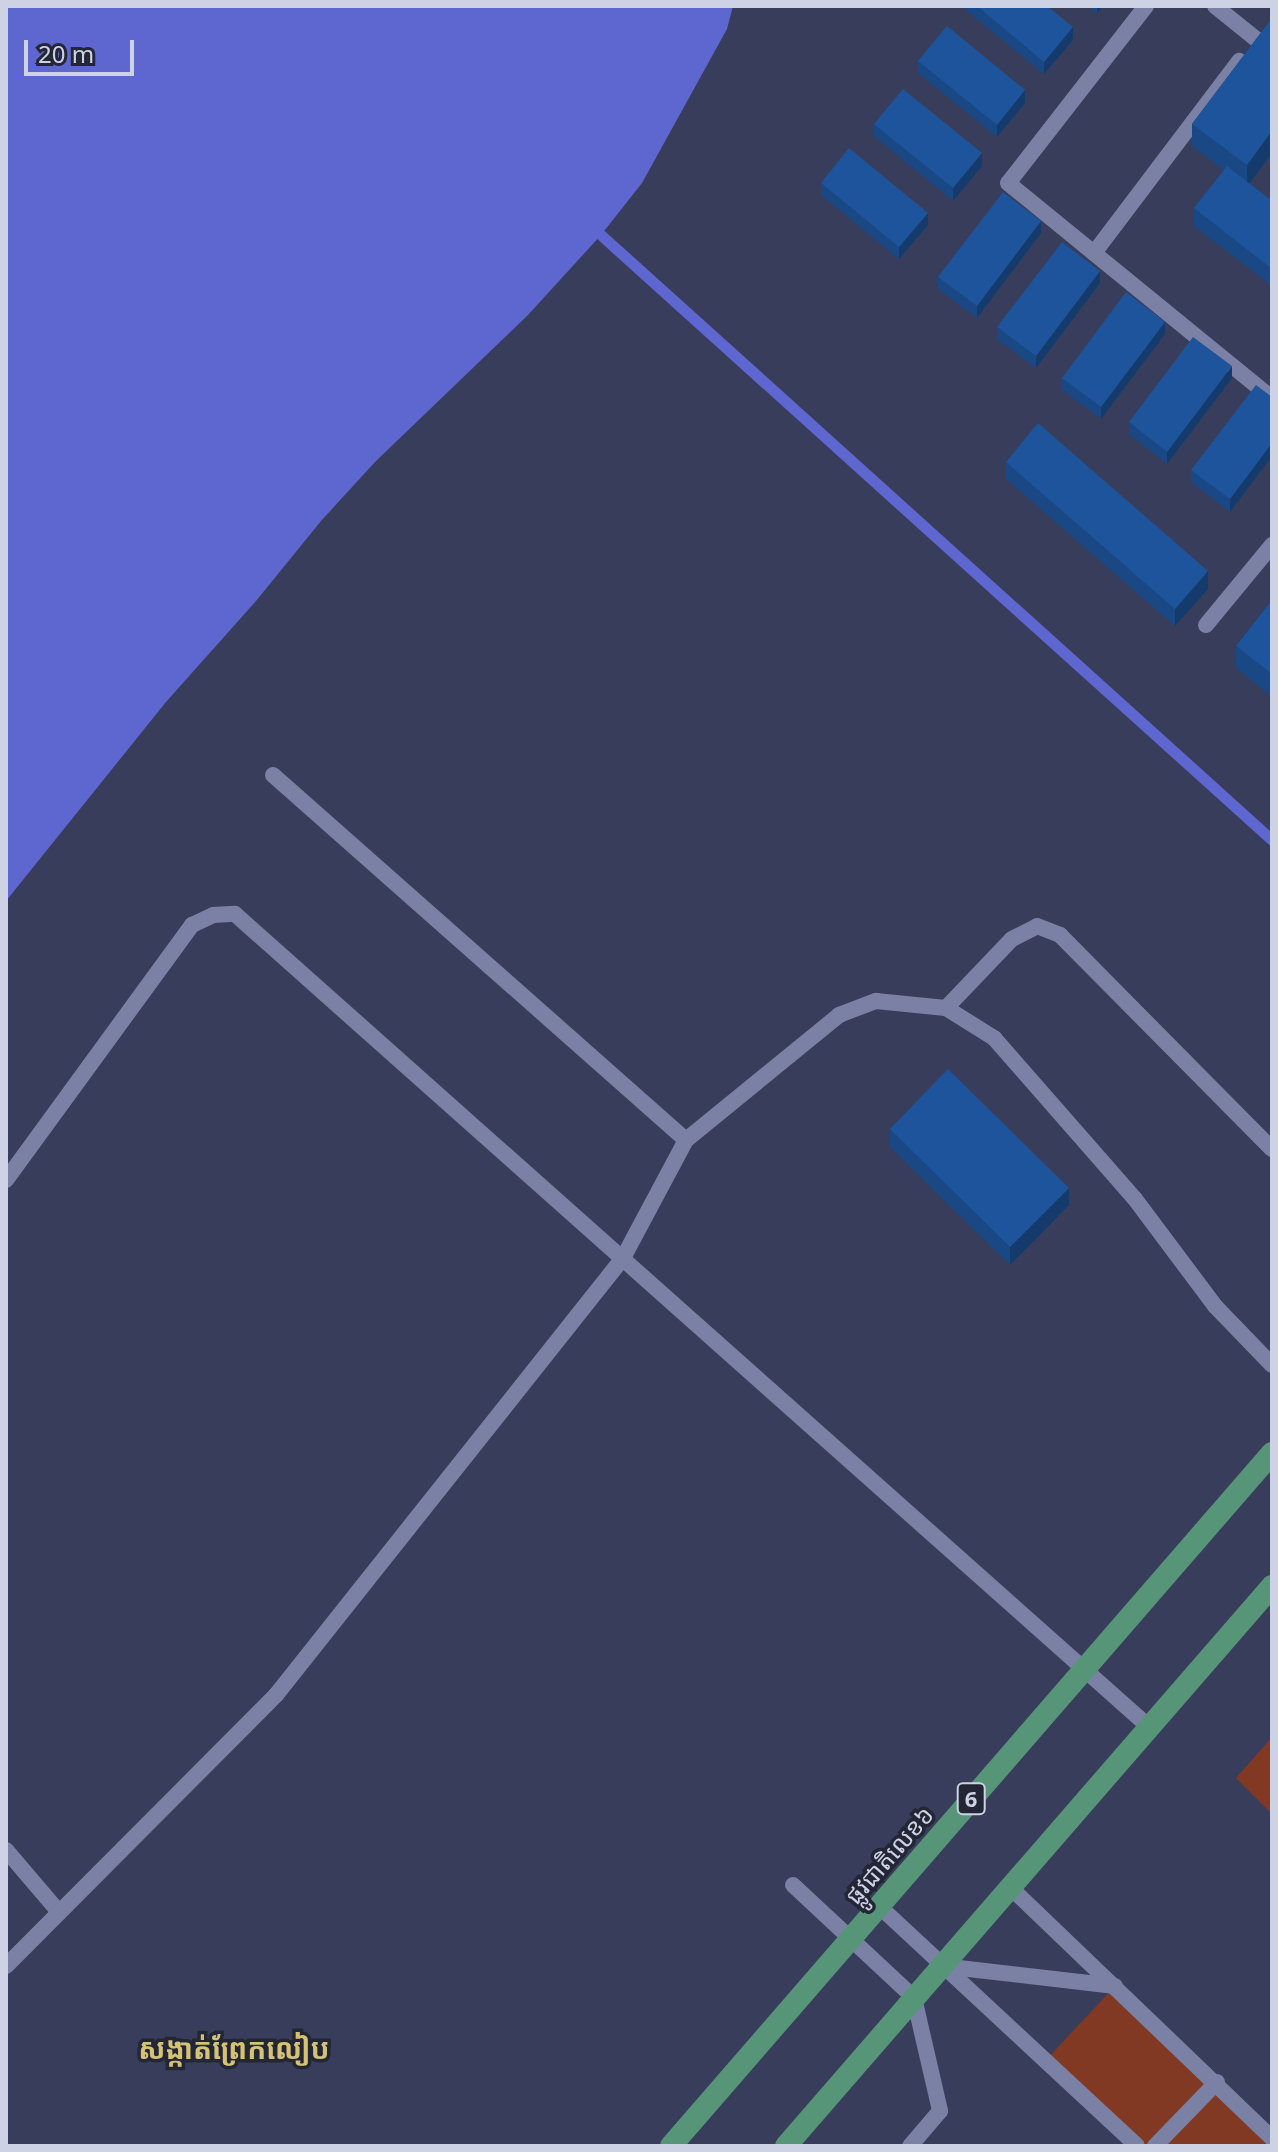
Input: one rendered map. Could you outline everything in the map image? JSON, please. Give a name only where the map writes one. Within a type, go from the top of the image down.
[{"type":"highway","name":"ផ្លូវជាតិលេខ៦","points":[[671,2146],[1272,1453]]},
{"type":"highway","points":[[786,2146],[1272,1586]]},
{"type":"street","points":[[1146,6],[1008,183],[1272,398]]},
{"type":"street","points":[[1094,253],[1260,34],[1215,6]]},
{"type":"street","points":[[1206,625],[1272,545]]},
{"type":"street","points":[[273,775],[686,1140]]},
{"type":"street","points":[[6,1180],[192,925],[213,915],[235,914],[1149,1727]]},
{"type":"street","points":[[946,1008],[1012,939],[1037,926],[1060,935],[1272,1149]]},
{"type":"street","points":[[6,1966],[276,1695],[623,1258],[686,1140],[839,1015],[876,1001],[946,1008],[994,1038],[1135,1199],[1215,1306],[1272,1365]]},
{"type":"street","points":[[6,1850],[59,1912]]},
{"type":"street","points":[[793,1885],[914,1998],[940,2111],[910,2146]]},
{"type":"street","points":[[1010,1887],[1272,2138]]},
{"type":"street","points":[[879,1906],[1137,2146]]},
{"type":"street","points":[[942,1966],[1115,1986]]},
{"type":"street","points":[[1155,2146],[1217,2082]]},
{"type":"shaded area","points":[[6,6],[733,6],[727,29],[642,183],[601,235],[528,315],[375,462],[321,521],[256,601],[166,702],[6,901]]},
{"type":"shaded area","points":[[1272,1737],[1272,1814],[1236,1778]]},
{"type":"shaded area","points":[[1115,1986],[1272,2138],[1272,2146],[1137,2146],[1045,2061]]},
{"type":"building","points":[[977,6],[1047,6],[1073,27],[1044,62]]},
{"type":"building","points":[[1272,18],[1272,131],[1247,165],[1192,124]]},
{"type":"building","points":[[947,26],[1025,90],[997,125],[918,61]]},
{"type":"building","points":[[903,89],[982,153],[953,188],[874,124]]},
{"type":"building","points":[[849,148],[928,213],[899,247],[821,183]]},
{"type":"building","points":[[1227,166],[1272,201],[1272,269],[1194,208]]},
{"type":"building","points":[[1003,192],[1041,221],[977,306],[938,277]]},
{"type":"building","points":[[1062,242],[1100,271],[1036,356],[997,327]]},
{"type":"building","points":[[1126,292],[1165,322],[1101,407],[1062,378]]},
{"type":"building","points":[[1193,337],[1232,366],[1167,452],[1129,422]]},
{"type":"building","points":[[1256,385],[1272,397],[1272,443],[1230,499],[1191,470]]},
{"type":"building","points":[[1038,423],[1208,571],[1175,609],[1006,462]]},
{"type":"building","points":[[1272,600],[1272,674],[1236,646]]},
{"type":"building","points":[[948,1069],[1069,1188],[1010,1247],[890,1129]]},
{"type":"waterway","points":[[601,235],[1272,840]]},
{"type":"district","name":"សង្កាត់ព្រែកលៀប","points":[[234,2048]]}]
